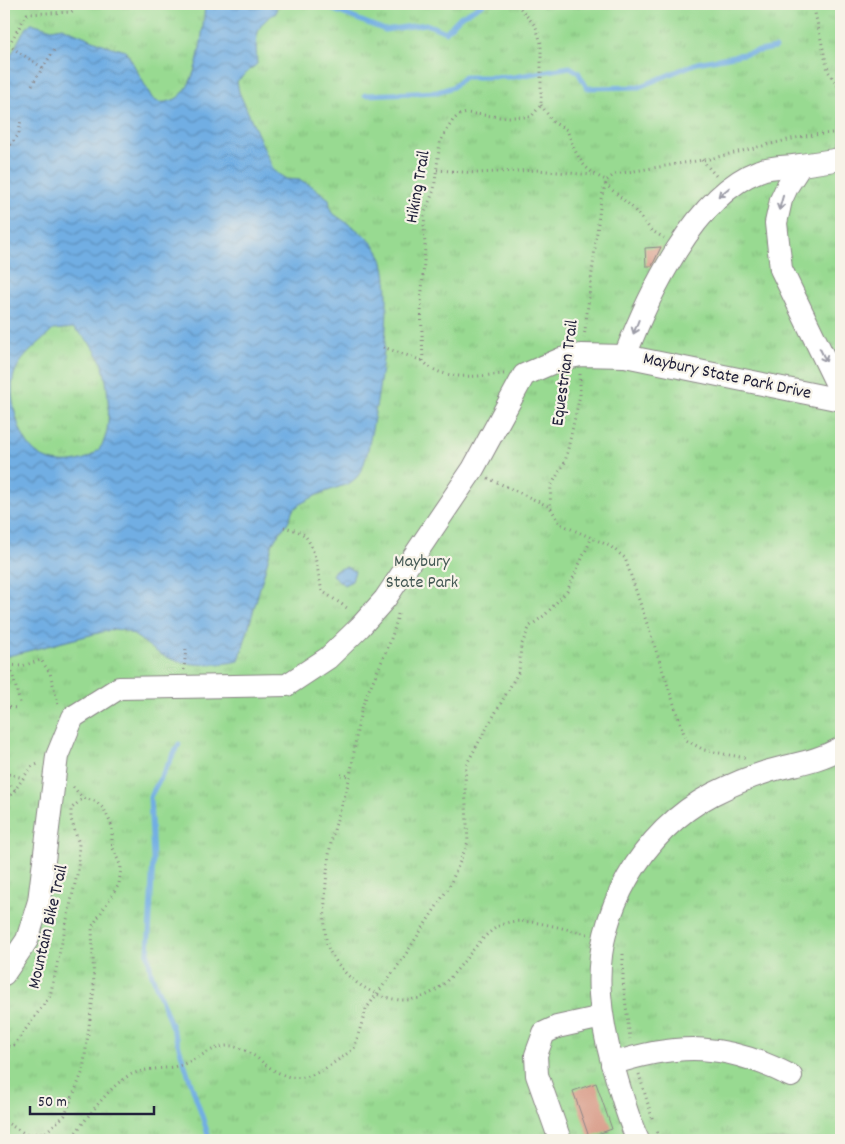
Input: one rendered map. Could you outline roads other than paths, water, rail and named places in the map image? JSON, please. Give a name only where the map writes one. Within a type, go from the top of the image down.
[{"type":"lane","points":[[618,356],[680,247],[704,211],[734,184],[760,170],[841,159]]},
{"type":"lane","points":[[801,165],[781,200],[776,223],[781,270],[841,393]]},
{"type":"lane","name":"Maybury State Park Drive","points":[[4,974],[27,940],[39,901],[57,756],[73,718],[119,688],[286,685],[328,658],[387,596],[473,469],[524,375],[561,359],[581,355],[618,356],[841,400]]},
{"type":"lane","points":[[638,1140],[612,1064],[602,1017],[600,973],[605,937],[616,901],[632,870],[652,844],[681,816],[711,795],[770,771],[809,762],[841,748]]},
{"type":"lane","points":[[559,1139],[537,1076],[536,1055],[544,1033],[557,1027],[602,1017]]},
{"type":"lane","points":[[612,1064],[634,1057],[679,1048],[710,1048],[742,1054],[791,1076]]},
{"type":"water","points":[[205,4],[277,4],[276,13],[263,23],[258,34],[257,64],[237,81],[239,92],[274,171],[286,179],[300,180],[312,186],[329,199],[331,212],[369,239],[378,251],[384,268],[387,291],[387,319],[376,410],[367,454],[362,470],[357,477],[350,483],[317,495],[300,504],[293,510],[288,522],[273,542],[239,661],[220,664],[180,662],[162,655],[128,632],[114,629],[4,657],[4,69],[23,32],[31,23],[52,29],[62,27],[105,45],[126,51],[152,98],[160,102],[170,101],[180,96],[193,74],[201,44]],"holes":[[[73,328],[90,343],[103,368],[108,400],[107,429],[102,445],[88,458],[78,461],[57,462],[38,455],[21,432],[13,401],[13,380],[22,360],[53,330]]]},
{"type":"water","points":[[346,567],[355,571],[352,581],[344,585],[332,575],[335,570]]},
{"type":"waterway","points":[[324,4],[331,9],[385,30],[426,24],[446,32],[460,17],[483,4]]},
{"type":"waterway","points":[[365,95],[437,92],[453,87],[464,77],[514,77],[570,67],[578,72],[587,88],[639,87],[697,63],[775,48]]},
{"type":"waterway","points":[[179,744],[150,797],[153,859],[148,954],[151,972],[177,1041],[210,1140]]},
{"type":"park label","name":"Maybury State Park","points":[[422,572]]}]
